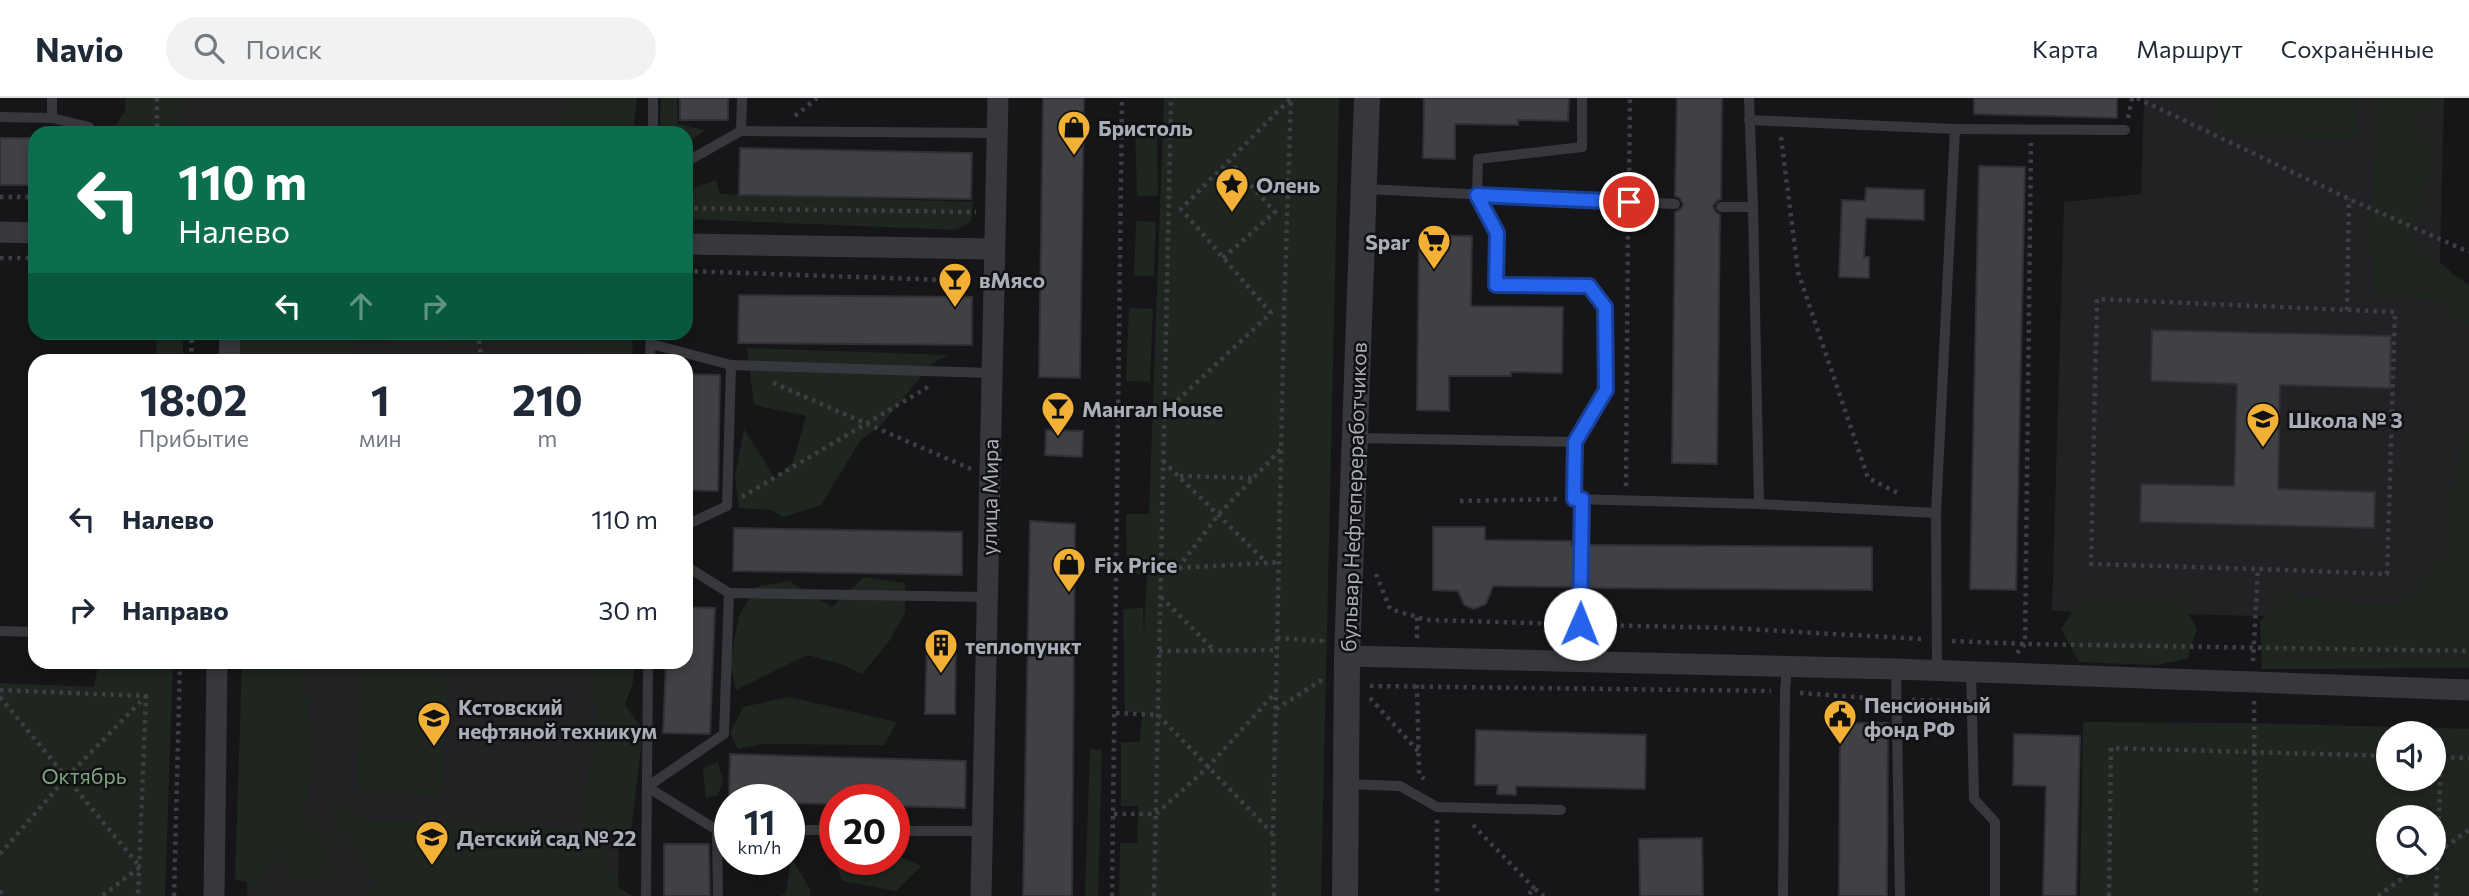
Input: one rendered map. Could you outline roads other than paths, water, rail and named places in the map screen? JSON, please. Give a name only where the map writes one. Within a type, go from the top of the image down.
[{"type":"street","name":"улица Мира","points":[[982,896],[998,98]]},
{"type":"street","name":"бульвар Нефтепереработчиков","points":[[1345,896],[1347,783],[1354,687],[1347,656],[1367,98]]},
{"type":"street","points":[[0,232],[28,233]]},
{"type":"street","points":[[693,244],[993,249]]},
{"type":"street","points":[[1347,656],[1896,669],[2469,691]]},
{"type":"street","points":[[214,896],[217,669]]},
{"type":"lane","points":[[52,98],[52,118]]},
{"type":"lane","points":[[653,98],[653,126]]},
{"type":"lane","points":[[741,131],[742,98]]},
{"type":"lane","points":[[1579,662],[1575,442],[1606,390],[1605,307],[1589,286],[1496,285],[1497,233],[1477,195],[1478,159],[1582,147],[1582,98]]},
{"type":"lane","points":[[1749,98],[1759,504]]},
{"type":"lane","points":[[0,117],[52,118],[85,126]]},
{"type":"lane","points":[[1749,120],[1955,129],[2125,131]]},
{"type":"lane","points":[[1937,671],[1936,513],[1955,129]]},
{"type":"lane","points":[[693,158],[741,131],[996,133]]},
{"type":"lane","points":[[1364,189],[1675,204]]},
{"type":"lane","points":[[1720,207],[1753,207]]},
{"type":"lane","points":[[657,340],[731,365],[991,373]]},
{"type":"lane","points":[[693,522],[727,506],[731,365]]},
{"type":"lane","points":[[1355,438],[1575,442]]},
{"type":"lane","points":[[1578,499],[1936,513]]},
{"type":"lane","points":[[693,570],[729,593],[987,597]]},
{"type":"lane","points":[[647,787],[724,734],[729,593]]},
{"type":"lane","points":[[0,631],[28,632]]},
{"type":"lane","points":[[1783,896],[1787,666]]},
{"type":"lane","points":[[646,896],[648,669]]},
{"type":"lane","points":[[1896,669],[1900,896]]},
{"type":"lane","points":[[1971,673],[1974,799],[1995,822],[1995,896]]},
{"type":"lane","points":[[1347,783],[1400,786],[1437,807],[1561,810]]},
{"type":"lane","points":[[647,787],[714,828]]},
{"type":"lane","points":[[910,831],[982,831]]},
{"type":"lane","points":[[718,875],[718,896]]},
{"type":"place","name":"Бристоль","points":[[1074,157]]},
{"type":"place","name":"Олень","points":[[1232,214]]},
{"type":"place","name":"Spar","points":[[1434,271]]},
{"type":"place","name":"вМясо","points":[[955,309]]},
{"type":"place","name":"Мангал House","points":[[1058,438]]},
{"type":"place","name":"Школа № 3","points":[[2263,449]]},
{"type":"place","name":"Fix Price","points":[[1069,594]]},
{"type":"place","name":"теплопункт","points":[[941,675]]},
{"type":"place","name":"Пенсионный фонд РФ","points":[[1840,746]]},
{"type":"place","name":"Кстовский нефтяной техникум","points":[[434,748]]},
{"type":"place","name":"Детский сад № 22","points":[[432,867]]},
{"type":"park label","name":"Октябрь","points":[[84,775]]}]
